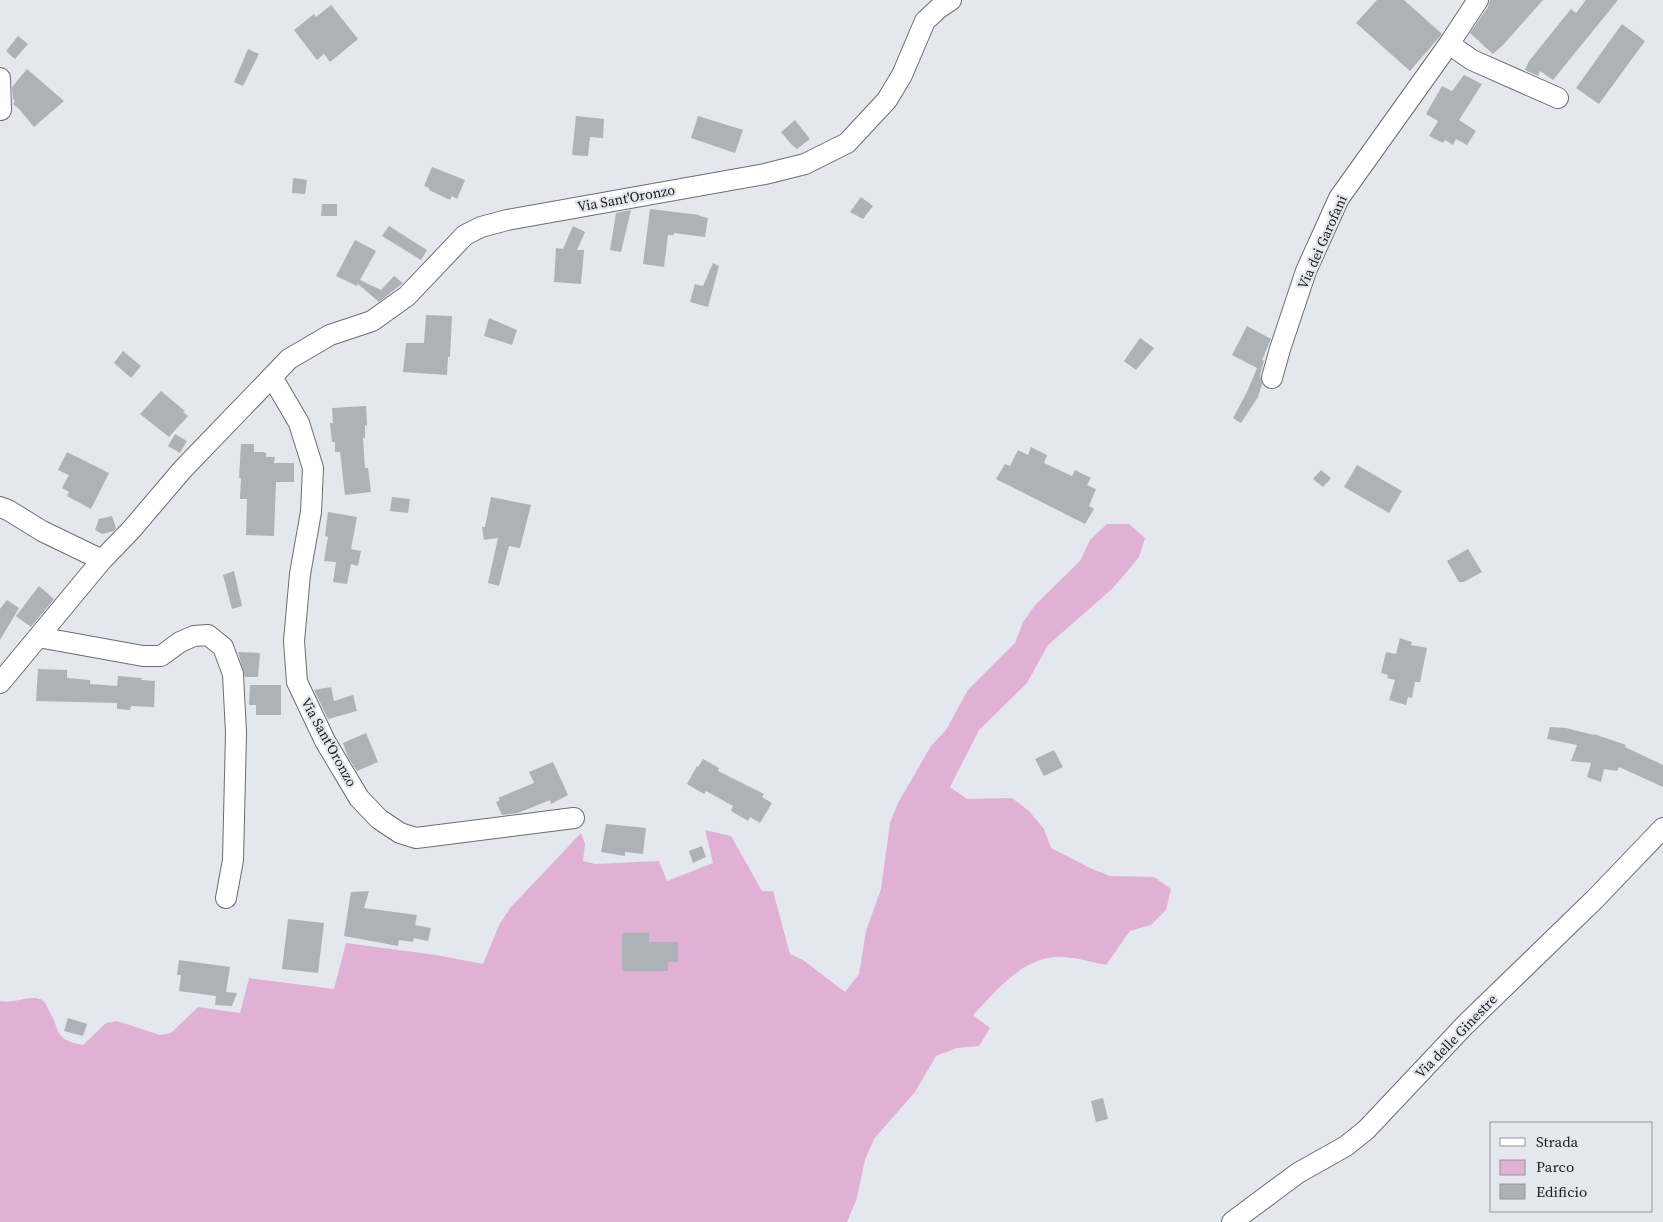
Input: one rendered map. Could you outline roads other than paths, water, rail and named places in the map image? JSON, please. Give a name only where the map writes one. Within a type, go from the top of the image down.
[{"type":"street","name":"Via Sant'Oronzo","points":[[0,683],[102,560],[183,469],[289,359],[330,334],[372,321],[407,296],[465,235],[481,227],[507,220],[765,174],[805,164],[847,143],[887,100],[902,74],[925,20],[951,0]]},
{"type":"street","name":"Via dei Garofani","points":[[1272,378],[1306,270],[1339,198],[1449,44],[1478,0]]},
{"type":"street","points":[[1449,44],[1472,60],[1558,98]]},
{"type":"street","points":[[0,78],[1,110]]},
{"type":"street","name":"Via Sant'Oronzo","points":[[272,377],[299,422],[313,468],[310,512],[300,574],[294,641],[297,682],[325,741],[359,798],[379,819],[400,833],[416,838],[574,818]]},
{"type":"street","points":[[0,507],[42,531],[102,560]]},
{"type":"street","points":[[38,637],[144,656],[161,656],[180,642],[194,636],[208,635],[223,647],[233,674],[236,733],[233,860],[226,898]]},
{"type":"street","name":"Via delle Ginestre","points":[[1232,1222],[1298,1173],[1346,1146],[1366,1130],[1465,1025],[1595,899],[1663,828]]}]
